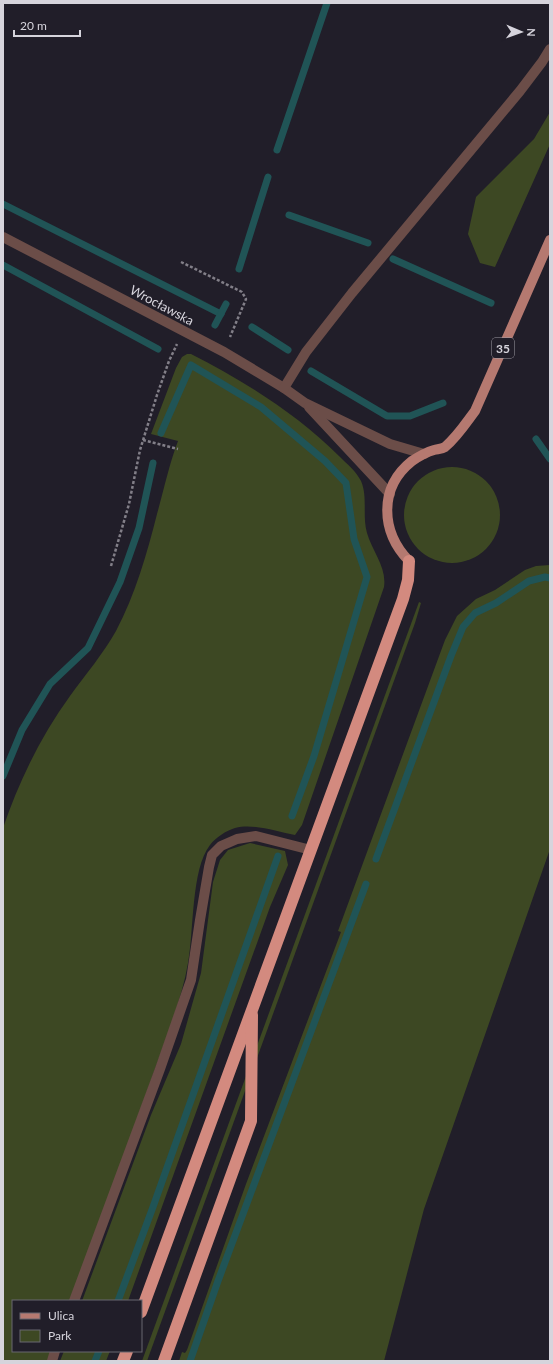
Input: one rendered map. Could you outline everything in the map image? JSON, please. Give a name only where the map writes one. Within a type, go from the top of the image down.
[{"type":"highway","points":[[142,1309],[403,599],[408,580],[409,561]]},
{"type":"highway","points":[[164,1361],[251,1122],[253,1006]]},
{"type":"main road","name":"35","points":[[409,561],[400,552],[389,530],[388,506],[390,494],[395,482],[403,470],[413,461],[424,454],[444,448],[459,433],[474,411],[550,240]]},
{"type":"street","points":[[284,388],[306,352],[352,293],[520,91],[542,62],[550,48]]},
{"type":"street","name":"Wrocławska","points":[[3,237],[224,352],[284,388],[305,403]]},
{"type":"street","points":[[305,403],[390,444],[424,454]]},
{"type":"street","points":[[305,403],[390,494]]},
{"type":"street","points":[[74,1300],[192,980],[200,920],[212,855],[221,846],[237,838],[256,836],[311,850]]},
{"type":"path","points":[[181,262],[242,292],[246,299],[224,352]]},
{"type":"path","points":[[111,566],[129,504],[143,440],[169,361],[184,331]]},
{"type":"path","points":[[143,440],[178,449]]},
{"type":"green space","points":[[550,112],[550,144],[495,267],[480,263],[468,234],[476,197],[534,139]]},
{"type":"green space","points":[[187,354],[191,354],[231,375],[269,399],[306,426],[354,471],[359,477],[363,487],[367,533],[381,566],[384,587],[302,825],[295,835],[258,827],[235,828],[215,839],[204,856],[199,869],[196,884],[190,950],[180,998],[71,1300],[12,1300],[12,1352],[52,1352],[49,1361],[3,1361],[3,828],[16,793],[40,743],[59,711],[100,656],[116,631],[135,589],[178,441],[151,434],[176,368],[182,357]]},
{"type":"green space","points":[[443,467],[461,467],[471,470],[479,475],[492,488],[497,496],[500,506],[500,524],[497,534],[486,549],[479,555],[471,560],[461,563],[443,563],[433,560],[425,555],[412,542],[407,534],[404,524],[404,506],[407,496],[412,488],[425,475],[433,470]]},
{"type":"green space","points":[[550,565],[550,849],[424,1209],[384,1361],[179,1361],[182,1352],[185,1353],[187,1350],[246,1184],[341,932],[338,931],[445,640],[457,616],[476,599],[495,590],[525,570],[536,566]]},
{"type":"green space","points":[[419,602],[421,603],[415,623],[147,1361],[142,1361]]},
{"type":"green space","points":[[250,843],[285,851],[288,865],[270,907],[128,1300],[82,1300],[151,1115],[181,1044],[201,973],[213,882],[220,860],[228,850]]},
{"type":"green space","points":[[64,1352],[110,1352],[106,1361],[60,1361]]},
{"type":"waterway","points":[[277,150],[327,3]]},
{"type":"waterway","points":[[239,269],[268,177]]},
{"type":"waterway","points":[[3,204],[221,314]]},
{"type":"waterway","points":[[289,215],[368,243]]},
{"type":"waterway","points":[[393,259],[491,303]]},
{"type":"waterway","points":[[3,265],[158,349]]},
{"type":"waterway","points":[[215,325],[226,304]]},
{"type":"waterway","points":[[252,327],[288,350]]},
{"type":"waterway","points":[[161,433],[191,365],[261,407],[325,461],[346,483],[354,539],[367,577],[314,756],[292,816]]},
{"type":"waterway","points":[[311,371],[387,416],[410,416],[443,403]]},
{"type":"waterway","points":[[536,439],[550,459]]},
{"type":"waterway","points":[[3,776],[22,730],[50,684],[88,648],[120,582],[139,528],[153,463]]},
{"type":"waterway","points":[[376,859],[463,627],[475,613],[496,603],[529,581],[545,577],[550,578]]},
{"type":"waterway","points":[[118,1300],[278,856]]},
{"type":"waterway","points":[[190,1361],[218,1281],[366,884]]},
{"type":"waterway","points":[[95,1361],[99,1352]]}]
